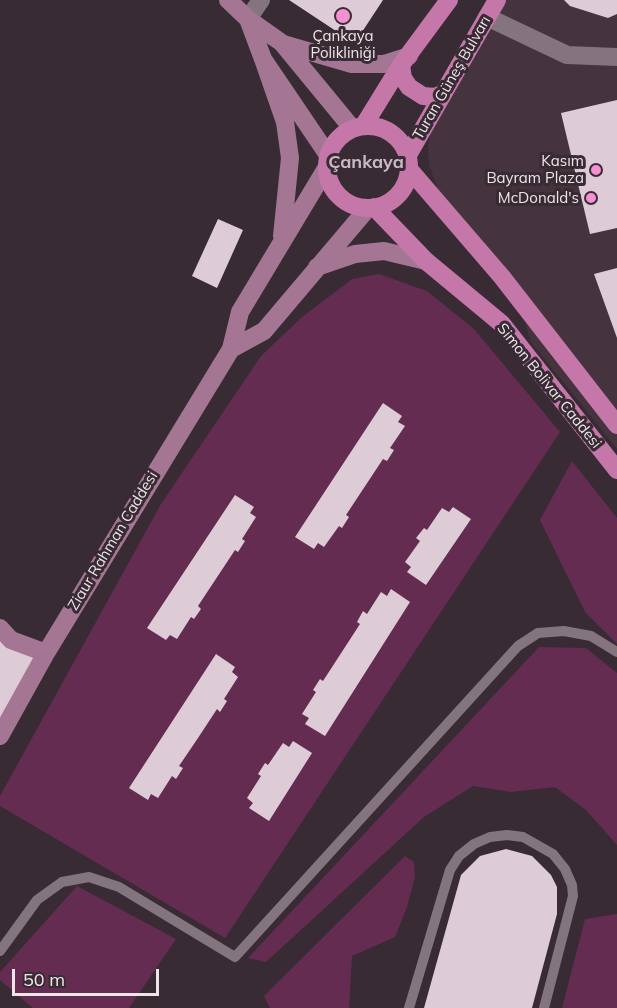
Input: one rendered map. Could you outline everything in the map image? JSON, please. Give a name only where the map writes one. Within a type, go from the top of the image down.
[{"type":"main road","points":[[228,0],[248,20],[282,43],[358,127],[378,127],[392,132],[402,142],[409,162],[400,192],[391,201],[371,207],[355,206],[335,191],[328,161],[263,59]]},
{"type":"main road","points":[[328,161],[333,144],[358,127],[449,0]]},
{"type":"main road","name":"Turan Güneş Bulvarı","points":[[409,162],[442,94],[497,0]]},
{"type":"main road","points":[[248,20],[285,122],[290,158],[281,244]]},
{"type":"main road","points":[[282,43],[352,64],[384,64],[405,60]]},
{"type":"main road","points":[[405,60],[403,78],[409,87],[423,96],[435,97],[442,94]]},
{"type":"main road","name":"Ziaur Rahman Caddesi","points":[[0,736],[46,653],[231,350],[240,312],[328,161]]},
{"type":"main road","name":"Simon Bolivar Caddesi","points":[[409,162],[617,425]]},
{"type":"main road","name":"Ziaur Rahman Caddesi","points":[[231,350],[264,331],[315,268],[371,207]]},
{"type":"main road","name":"Simon Bolivar Caddesi","points":[[371,207],[426,261],[502,324],[617,470]]},
{"type":"main road","points":[[315,268],[355,254],[384,251],[426,261]]},
{"type":"main road","points":[[0,628],[11,640],[46,653]]},
{"type":"street","points":[[248,20],[261,0]]},
{"type":"street","points":[[487,16],[567,55],[617,57]]},
{"type":"lane","points":[[0,951],[37,900],[63,882],[89,877],[119,887],[235,957],[518,646],[538,633],[564,631],[591,636],[617,652]]},
{"type":"lane","points":[[409,1008],[450,870],[459,856],[474,844],[490,837],[507,835],[530,840],[553,854],[566,868],[572,885],[573,896],[544,1008]]},
{"type":"shaded area","points":[[497,0],[617,0],[617,449],[530,341],[521,304],[447,213],[429,165],[428,145],[436,108]]},
{"type":"shaded area","points":[[379,274],[427,291],[474,329],[560,432],[225,938],[0,806],[0,796],[161,504],[261,356],[301,318],[352,279]]},
{"type":"shaded area","points":[[572,461],[617,518],[617,644],[585,612],[540,520]]},
{"type":"shaded area","points":[[539,647],[586,648],[617,673],[617,845],[586,810],[555,787],[511,792],[473,786],[424,817],[266,962],[248,958]]},
{"type":"shaded area","points":[[405,856],[414,862],[415,877],[407,907],[395,937],[352,956],[349,1008],[270,1008],[264,996]]},
{"type":"shaded area","points":[[77,886],[176,939],[129,1008],[33,1008],[0,980],[0,972]]},
{"type":"shaded area","points":[[617,914],[617,1008],[562,1008],[585,919]]},
{"type":"building","name":"Çankaya Polikliniği","points":[[289,0],[383,0],[362,32],[342,35]]},
{"type":"building","points":[[564,0],[617,0],[617,14],[608,18],[570,6]]},
{"type":"building","name":"Kasım Bayram Plaza","points":[[617,100],[617,228],[590,234],[561,113]]},
{"type":"building","points":[[218,219],[243,230],[217,288],[192,276]]},
{"type":"building","points":[[617,268],[617,338],[594,274]]},
{"type":"building","points":[[383,403],[402,416],[398,422],[405,426],[390,448],[394,450],[387,461],[383,459],[346,515],[349,517],[342,528],[339,526],[324,547],[318,543],[314,549],[295,537]]},
{"type":"building","points":[[235,495],[254,507],[250,513],[256,517],[242,539],[245,541],[238,552],[235,550],[198,606],[201,609],[194,619],[191,617],[177,639],[170,635],[166,640],[147,628]]},
{"type":"building","points":[[453,507],[471,519],[426,585],[407,572],[411,567],[405,562],[420,541],[416,538],[424,528],[427,530],[442,508],[449,512]]},
{"type":"building","points":[[391,589],[410,602],[325,736],[305,724],[309,718],[302,714],[316,692],[313,690],[320,679],[323,681],[360,624],[357,622],[363,611],[367,614],[381,592],[387,596]]},
{"type":"building","points":[[0,628],[46,653],[0,735]]},
{"type":"building","points":[[216,654],[235,667],[232,672],[238,677],[224,699],[227,701],[220,712],[217,709],[179,766],[183,768],[176,779],[172,776],[158,798],[151,794],[148,800],[129,788]]},
{"type":"building","points":[[293,741],[312,753],[269,821],[249,808],[253,803],[247,798],[261,776],[258,774],[265,763],[268,765],[283,743],[289,747]]},
{"type":"building","points":[[506,849],[532,856],[551,875],[557,887],[557,914],[532,1008],[424,1008],[461,875],[480,856]]},
{"type":"place","name":"Çankaya Polikliniği","points":[[343,16]]},
{"type":"place","name":"Kasım Bayram Plaza","points":[[596,170]]},
{"type":"place","name":"McDonald's","points":[[591,198]]},
{"type":"district","name":"Çankaya","points":[[366,163]]}]
